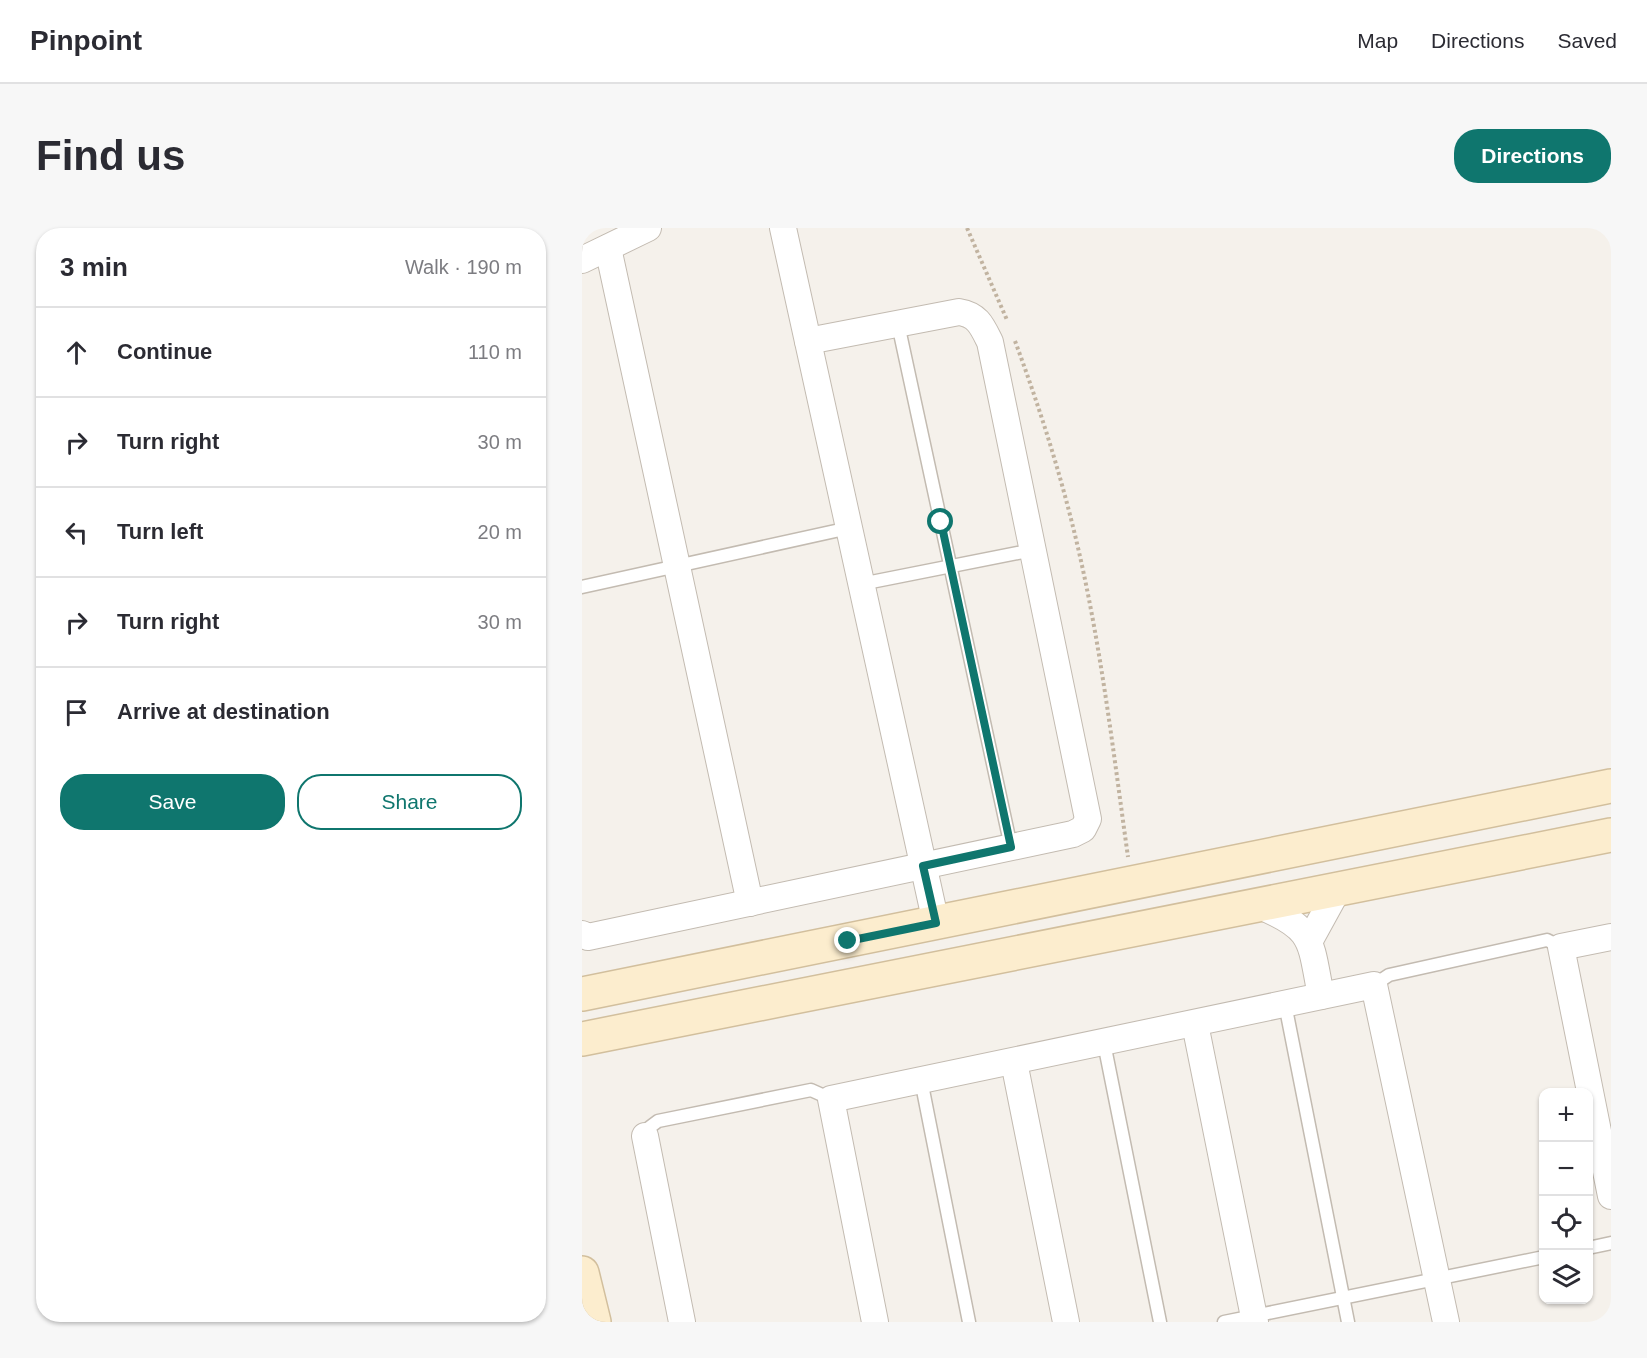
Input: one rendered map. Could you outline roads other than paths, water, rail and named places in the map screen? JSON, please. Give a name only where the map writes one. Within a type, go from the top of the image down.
[{"type":"street","points":[[582,260],[648,228]]},
{"type":"street","points":[[783,228],[936,923]]},
{"type":"street","points":[[608,248],[750,903]]},
{"type":"street","points":[[582,934],[588,937],[1073,834],[1083,829],[1088,819],[990,342],[981,323],[970,314],[959,312],[808,341]]},
{"type":"street","points":[[582,994],[1611,786]]},
{"type":"street","points":[[582,1040],[1611,835]]},
{"type":"street","points":[[1310,940],[1338,889]]},
{"type":"street","points":[[1257,905],[1284,916],[1310,940],[1320,996]]},
{"type":"street","points":[[1611,937],[1561,947],[1611,1196]]},
{"type":"street","points":[[875,1322],[831,1099],[1374,985],[1446,1322]]},
{"type":"street","points":[[1195,1024],[1254,1319]]},
{"type":"street","points":[[1014,1062],[1066,1322]]},
{"type":"street","points":[[645,1136],[682,1322]]},
{"type":"street","points":[[582,1273],[594,1322]]},
{"type":"lane","points":[[898,324],[1011,847]]},
{"type":"lane","points":[[582,587],[849,528]]},
{"type":"lane","points":[[861,584],[1033,550]]},
{"type":"lane","points":[[1374,985],[1389,975],[1547,940],[1561,947]]},
{"type":"lane","points":[[1285,1004],[1348,1322]]},
{"type":"lane","points":[[1104,1043],[1160,1322]]},
{"type":"lane","points":[[921,1080],[969,1322]]},
{"type":"lane","points":[[645,1136],[658,1120],[811,1090],[831,1099]]},
{"type":"lane","points":[[1593,1247],[1611,1243]]},
{"type":"lane","points":[[1224,1322],[1254,1319],[1343,1298],[1539,1258]]}]
